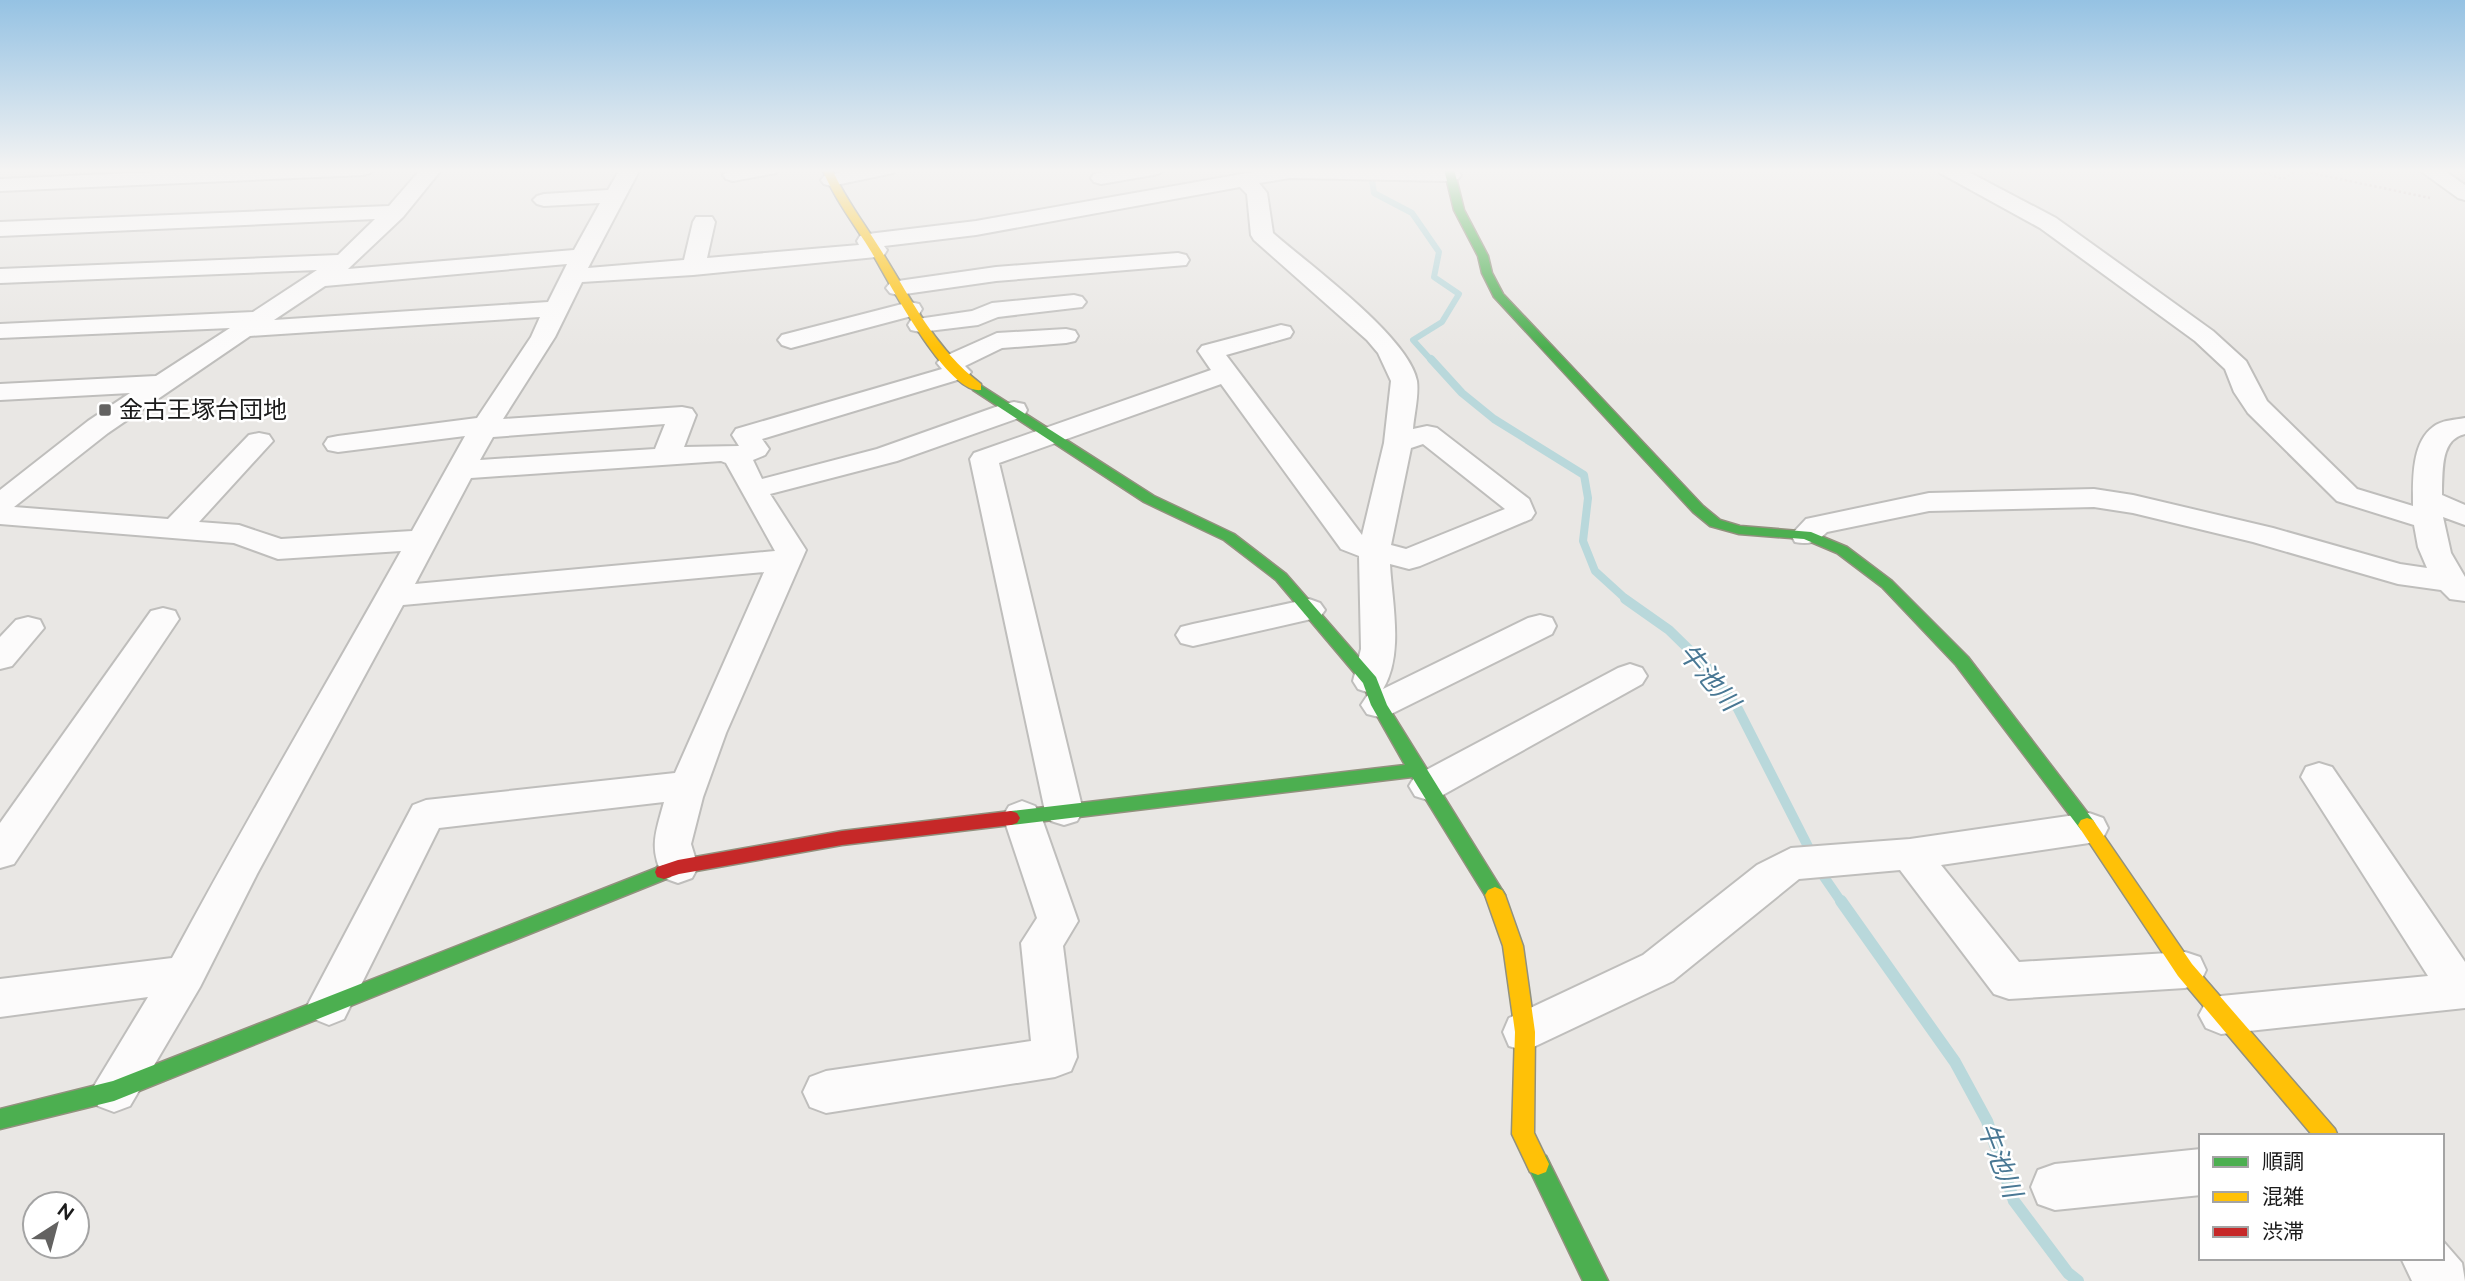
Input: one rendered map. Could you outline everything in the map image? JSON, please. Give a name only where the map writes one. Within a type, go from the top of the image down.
[{"type":"street","points":[[0,250],[28,229]]},
{"type":"street","points":[[0,504],[98,427],[344,261],[378,229]]},
{"type":"street","points":[[114,1091],[185,974],[241,866],[393,596],[484,427],[542,337],[598,229]]},
{"type":"street","points":[[694,268],[703,229]]},
{"type":"street","points":[[860,229],[910,307],[954,368],[1149,499],[1229,537],[1281,577],[1374,693],[1423,778],[1493,888],[1513,946],[1525,1032],[1523,1134],[1596,1281]]},
{"type":"street","points":[[317,279],[479,265],[694,268],[872,245],[971,229]]},
{"type":"street","points":[[1261,229],[1262,235],[1351,311],[1390,351],[1404,381],[1398,443],[1374,551],[1378,649],[1374,693]]},
{"type":"street","points":[[1469,229],[1483,256],[1497,295],[1698,509],[1714,523],[1738,530],[1805,535],[1842,551],[1887,584],[1962,661],[2089,828],[2185,970],[2325,1134]]},
{"type":"street","points":[[2056,229],[2204,336],[2237,366],[2247,392],[2257,407],[2347,495],[2465,516]]},
{"type":"street","points":[[479,265],[495,239]]},
{"type":"street","points":[[791,340],[910,307],[996,274],[1178,260]]},
{"type":"street","points":[[0,276],[344,261]]},
{"type":"street","points":[[910,307],[978,318],[992,310],[1074,302]]},
{"type":"street","points":[[0,331],[248,324],[557,309]]},
{"type":"street","points":[[1281,332],[1211,351],[1352,542],[1374,551],[1409,559],[1520,513],[1519,505],[1427,434],[1398,443]]},
{"type":"street","points":[[460,470],[721,453],[737,457],[755,449],[746,435],[954,368],[997,341],[1066,336]]},
{"type":"street","points":[[1064,811],[984,459],[1226,373]]},
{"type":"street","points":[[0,392],[161,384]]},
{"type":"street","points":[[98,427],[88,400],[105,387]]},
{"type":"street","points":[[753,490],[887,455],[1014,410]]},
{"type":"street","points":[[338,444],[484,427],[682,415],[666,457]]},
{"type":"street","points":[[2457,588],[2433,547],[2428,466],[2436,440],[2442,432],[2465,426]]},
{"type":"street","points":[[175,529],[259,441]]},
{"type":"street","points":[[678,867],[672,844],[689,785],[708,733],[791,550],[753,490],[737,457]]},
{"type":"street","points":[[1805,535],[1817,525],[1929,502],[2094,498],[2133,504],[2262,535],[2457,588]]},
{"type":"street","points":[[0,515],[240,534],[278,550],[423,540]]},
{"type":"street","points":[[393,596],[785,560]]},
{"type":"street","points":[[1193,635],[1309,610]]},
{"type":"street","points":[[0,853],[163,619]]},
{"type":"street","points":[[1374,693],[1540,626]]},
{"type":"street","points":[[0,658],[28,628]]},
{"type":"street","points":[[0,1119],[114,1091],[678,867],[842,838],[1021,816],[1423,778],[1630,676]]},
{"type":"street","points":[[2221,1015],[2461,991],[2319,777]]},
{"type":"street","points":[[329,1006],[426,815],[689,785]]},
{"type":"street","points":[[826,1092],[1055,1057],[1042,943],[1058,920],[1021,816]]},
{"type":"street","points":[[1525,1032],[1658,968],[1771,876],[1791,864],[1910,853],[2089,828]]},
{"type":"street","points":[[1910,853],[2009,981],[2185,970]]},
{"type":"street","points":[[0,999],[185,974]]},
{"type":"street","points":[[2055,1187],[2199,1172]]},
{"type":"street","points":[[2428,1260],[2444,1281]]},
{"type":"waterway","name":"牛池川","points":[[1423,229],[1439,252],[1434,277],[1459,294],[1442,322],[1413,340],[1432,361]]},
{"type":"waterway","name":"牛池川","points":[[1431,359],[1462,393],[1494,419],[1584,475],[1588,498],[1583,541],[1595,571],[1628,601]]},
{"type":"waterway","name":"牛池川","points":[[1625,599],[1669,630],[1712,672],[1738,709],[1822,874],[1842,903]]},
{"type":"waterway","name":"牛池川","points":[[1841,901],[1955,1062],[1987,1121],[2014,1201],[2068,1273],[2078,1281]]},
{"type":"traffic: fast","points":[[1469,229],[1498,295],[1698,509],[1715,523],[1739,530],[1806,535],[1842,550],[1887,584],[1962,661],[2087,825]]},
{"type":"traffic: fast","points":[[977,387],[1149,499],[1229,537],[1281,577],[1370,681],[1379,705],[1495,895]]},
{"type":"traffic: fast","points":[[1011,818],[1417,770]]},
{"type":"traffic: fast","points":[[0,1119],[114,1091],[664,872]]},
{"type":"traffic: fast","points":[[1538,1164],[1596,1281]]},
{"type":"traffic: slow","points":[[862,229],[932,343],[960,374],[977,387]]},
{"type":"traffic: slow","points":[[2087,825],[2185,970],[2325,1134]]},
{"type":"traffic: slow","points":[[1495,895],[1513,946],[1525,1032],[1523,1134],[1538,1164]]},
{"type":"traffic: jam","points":[[664,872],[678,867],[842,838],[1011,818]]},
{"type":"place","name":"金古王塚台団地","points":[[105,410]]}]
